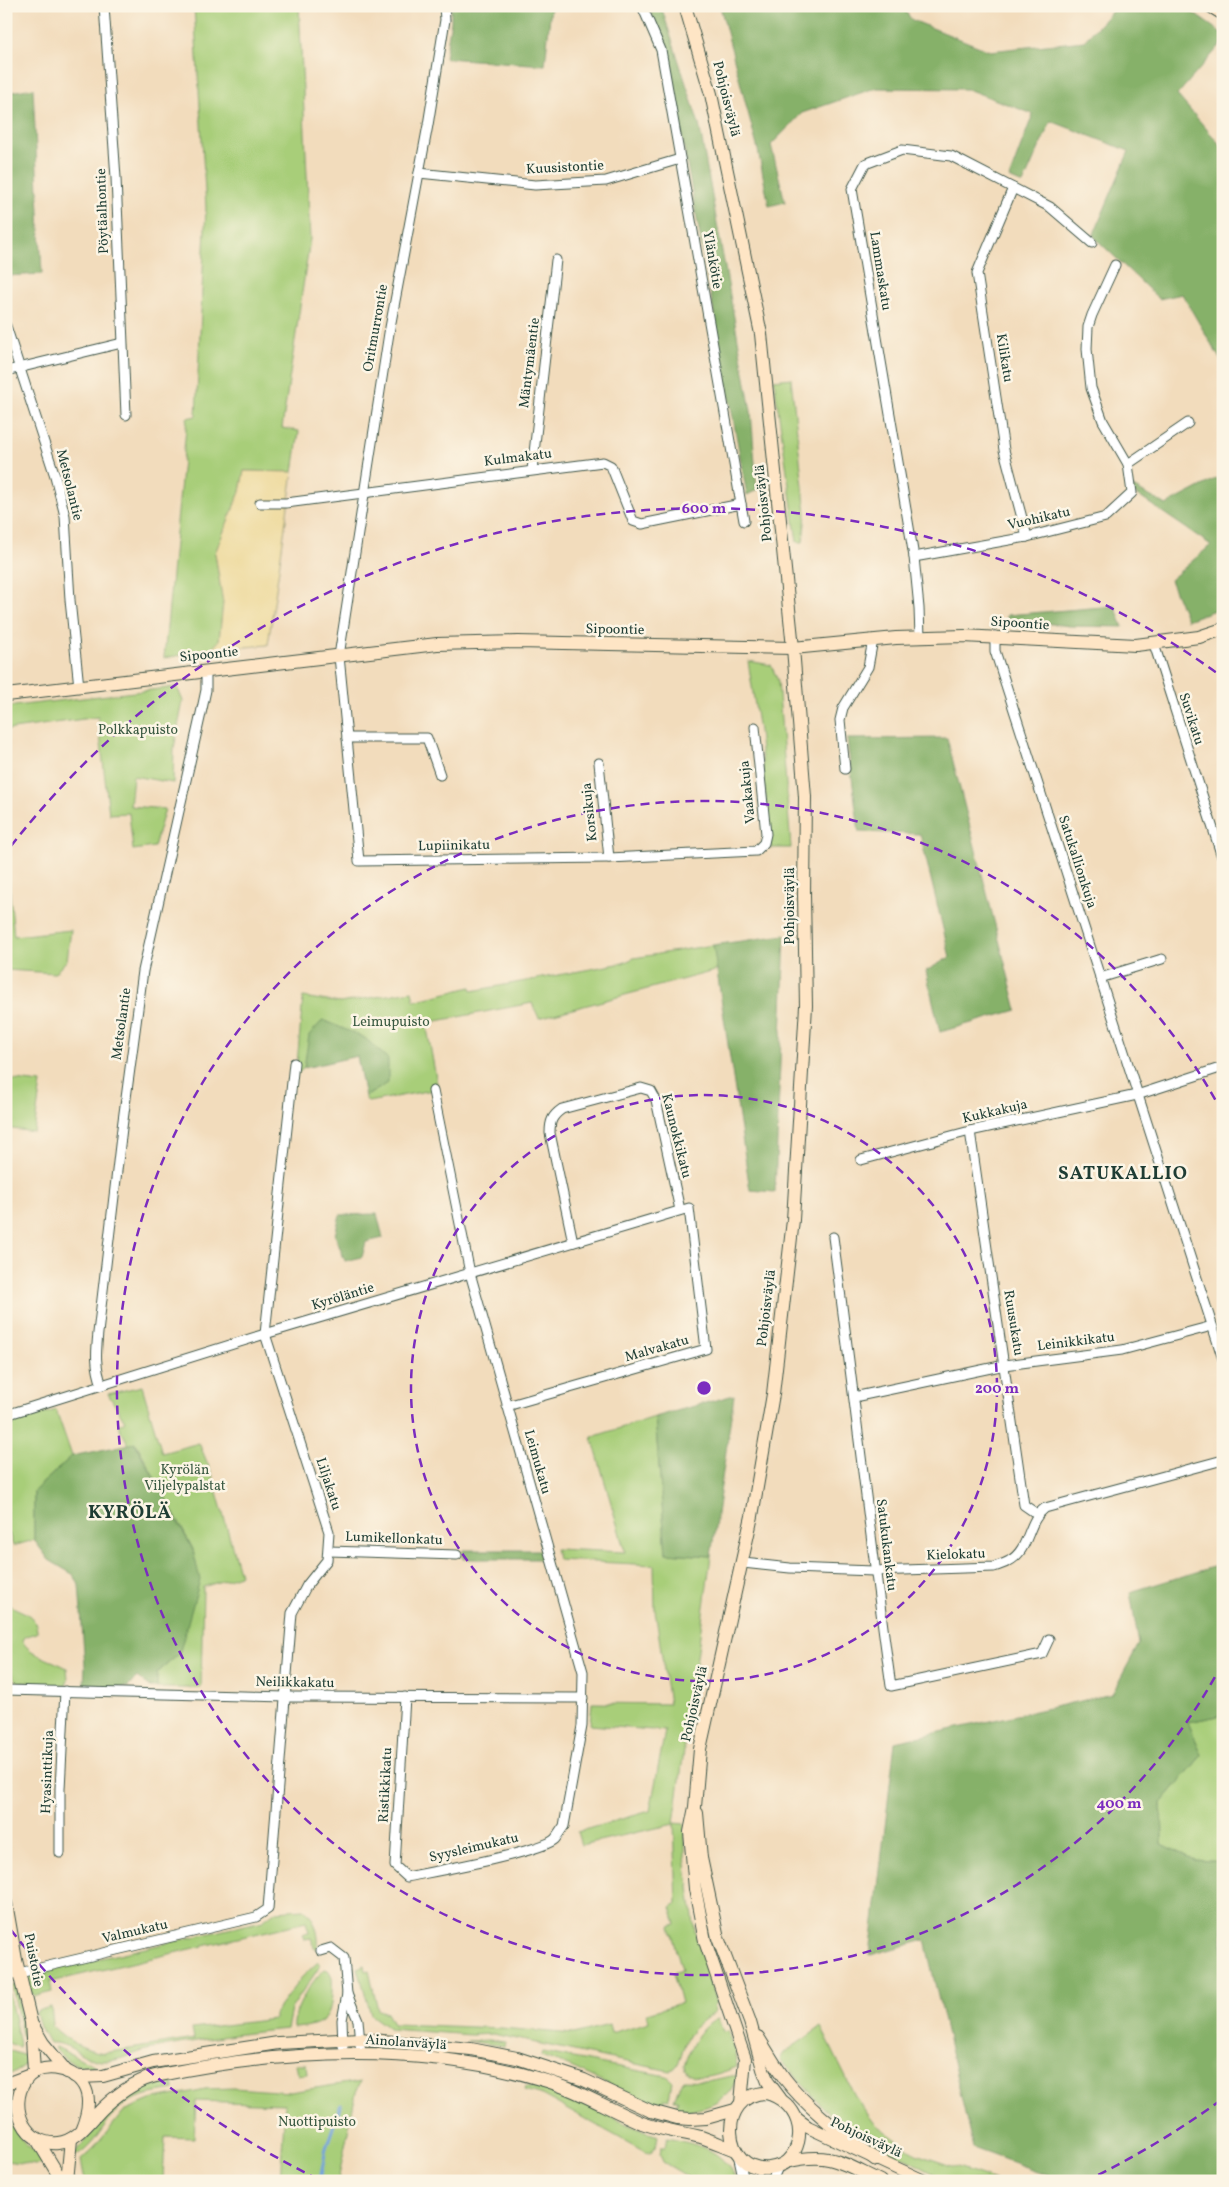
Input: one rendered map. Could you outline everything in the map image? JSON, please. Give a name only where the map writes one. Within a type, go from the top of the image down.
[{"type":"main road","name":"Pohjoisväylä","points":[[685,6],[711,94],[761,334],[806,797],[804,895],[806,1006],[793,1220],[773,1394],[743,1563],[700,1749],[695,1807],[690,1832],[695,1889],[705,1941],[744,2054],[745,2078],[738,2107]]},
{"type":"main road","points":[[1210,6],[1223,14]]},
{"type":"main road","name":"Sipoontie","points":[[6,695],[437,644],[518,642],[793,648],[920,637],[995,636],[1071,643],[1136,646],[1199,637],[1223,628]]},
{"type":"main road","name":"Pohjoisväylä","points":[[695,1807],[699,1819],[701,1858],[718,1938],[750,2022],[768,2082],[780,2098]]},
{"type":"main road","name":"Puistotie","points":[[6,1903],[31,2022],[32,2074]]},
{"type":"main road","name":"Puistotie","points":[[31,2022],[43,2043],[71,2074]]},
{"type":"main road","points":[[750,2022],[775,2066],[798,2094],[830,2124],[876,2160]]},
{"type":"main road","name":"Ainolanväylä","points":[[71,2074],[81,2077],[103,2076],[153,2062],[278,2043],[360,2039],[470,2049],[517,2058],[584,2080],[651,2111],[677,2118],[699,2119],[738,2107]]},
{"type":"main road","name":"Ainolanväylä","points":[[81,2131],[118,2095],[129,2087],[156,2076],[243,2061],[344,2054],[436,2060],[481,2065],[520,2073],[568,2088],[644,2123],[699,2137],[737,2152]]},
{"type":"main road","points":[[6,2084],[44,2068],[58,2069],[71,2074],[85,2088],[88,2097],[88,2109],[81,2131],[71,2139],[56,2143],[47,2143],[36,2138]]},
{"type":"main road","points":[[20,2119],[17,2104],[20,2092],[32,2074]]},
{"type":"main road","points":[[782,2164],[796,2148],[800,2134],[797,2118],[780,2098],[760,2093],[752,2095],[738,2107],[731,2128],[732,2143],[748,2164],[766,2168],[782,2164],[802,2158],[826,2158],[880,2181]]},
{"type":"main road","points":[[6,2110],[20,2119],[36,2138],[62,2181]]},
{"type":"main road","name":"Pohjoisväylä","points":[[797,2118],[808,2127],[924,2181]]},
{"type":"main road","points":[[67,2181],[71,2139]]},
{"type":"street","name":"Pöytäalhontie","points":[[104,6],[116,178],[126,416]]},
{"type":"street","name":"Oritmurrontie","points":[[339,656],[389,333],[445,20],[444,6]]},
{"type":"street","name":"Ylänkötie","points":[[642,6],[661,50],[744,521]]},
{"type":"street","name":"Lammaskatu","points":[[920,637],[914,557],[852,189],[865,164],[902,150],[951,156],[1050,207],[1092,243]]},
{"type":"street","name":"Kuusistontie","points":[[419,173],[535,185],[606,182],[680,159]]},
{"type":"street","name":"Kilikatu","points":[[1013,188],[976,273],[1004,450],[1027,537]]},
{"type":"street","name":"Mäntymäentie","points":[[532,470],[556,260]]},
{"type":"street","name":"Vuohikatu","points":[[914,557],[1027,537],[1106,517],[1132,493],[1128,464],[1103,421],[1091,388],[1087,349],[1088,327],[1115,265]]},
{"type":"street","name":"Metsolantie","points":[[6,326],[55,476],[64,516],[79,686]]},
{"type":"street","points":[[6,370],[122,343]]},
{"type":"street","points":[[1128,464],[1188,423]]},
{"type":"street","name":"Kulmakatu","points":[[260,503],[286,503],[603,462],[611,466],[633,521],[642,524],[741,504]]},
{"type":"street","name":"Satukallionkuja","points":[[995,636],[996,655],[1223,1358]]},
{"type":"street","points":[[845,769],[840,720],[843,708],[868,667],[873,640]]},
{"type":"street","name":"Suvikatu","points":[[1154,644],[1223,860]]},
{"type":"street","name":"Lupiinikatu","points":[[339,656],[359,861],[609,858],[756,851]]},
{"type":"street","name":"Metsolantie","points":[[102,1385],[98,1374],[96,1358],[107,1252],[142,980],[206,690],[206,671]]},
{"type":"street","name":"Vaakakuja","points":[[755,727],[766,834],[764,843],[756,851]]},
{"type":"street","points":[[347,738],[427,738],[440,775]]},
{"type":"street","name":"Korsikuja","points":[[599,763],[609,858]]},
{"type":"street","points":[[1100,978],[1162,959]]},
{"type":"street","name":"Liljakatu","points":[[294,1063],[265,1334],[329,1532],[329,1551]]},
{"type":"street","name":"Kukkakuja","points":[[861,1160],[970,1131],[1137,1095],[1223,1067]]},
{"type":"street","name":"Kaunokkikatu","points":[[573,1242],[550,1133],[550,1123],[554,1115],[562,1109],[641,1088],[651,1091],[656,1100],[684,1209]]},
{"type":"street","name":"Leimukatu","points":[[433,1091],[470,1273],[583,1672],[582,1726],[564,1826],[554,1840]]},
{"type":"street","name":"Ruusukatu","points":[[970,1131],[1024,1504],[1037,1514]]},
{"type":"street","name":"Kyröläntie","points":[[6,1415],[265,1334],[684,1209]]},
{"type":"street","name":"Malvakatu","points":[[507,1406],[706,1349],[684,1209]]},
{"type":"street","name":"Satukukankatu","points":[[833,1237],[874,1571],[891,1686],[1042,1654],[1049,1640]]},
{"type":"street","name":"Leinikkikatu","points":[[854,1398],[1005,1365],[1122,1350],[1212,1326]]},
{"type":"street","points":[[1037,1514],[1045,1508],[1223,1460]]},
{"type":"street","name":"Kielokatu","points":[[743,1563],[790,1568],[874,1571],[994,1567],[1011,1560],[1023,1548],[1037,1514]]},
{"type":"street","points":[[287,1697],[292,1614],[296,1603],[307,1585],[327,1560],[329,1551]]},
{"type":"street","name":"Lumikellonkatu","points":[[329,1551],[458,1555]]},
{"type":"street","name":"Neilikkakatu","points":[[6,1690],[287,1697],[583,1698]]},
{"type":"street","name":"Hyasinttikuja","points":[[60,1854],[60,1788],[65,1691]]},
{"type":"street","name":"Valmukatu","points":[[6,1974],[20,1973],[256,1917],[268,1909],[287,1697]]},
{"type":"street","name":"Ristikkikatu","points":[[400,1872],[395,1866],[405,1697]]},
{"type":"street","name":"Syysleimukatu","points":[[400,1872],[407,1876],[463,1865],[536,1848],[554,1840]]},
{"type":"street","points":[[321,1951],[331,1948],[344,1958],[347,1994],[342,2020],[344,2054]]},
{"type":"street","points":[[347,1994],[358,2020],[361,2055]]},
{"type":"street","points":[[737,2152],[744,2181]]},
{"type":"street","points":[[772,2181],[782,2164]]},
{"type":"green space","points":[[194,6],[299,6],[310,239],[282,428],[299,431],[293,472],[244,471],[240,492],[215,553],[223,603],[219,641],[211,650],[164,658],[187,418],[196,416],[206,208]]},
{"type":"green space","points":[[451,6],[551,6],[545,65],[445,58],[451,21]]},
{"type":"green space","points":[[648,6],[661,6],[699,124],[751,411],[757,490],[747,495],[666,48]]},
{"type":"green space","points":[[720,6],[901,6],[912,20],[990,51],[1084,41],[1117,6],[1183,6],[1223,34],[1223,42],[1177,95],[1223,148],[1223,364],[1182,294],[1159,299],[1093,236],[1129,151],[1051,121],[1023,184],[1009,178],[1033,114],[967,89],[875,88],[802,113],[771,145],[785,202],[769,206],[758,150]]},
{"type":"green space","points":[[33,88],[42,274],[6,276],[6,93]]},
{"type":"green space","points":[[791,378],[806,514],[803,542],[797,542],[774,380]]},
{"type":"green space","points":[[1223,475],[1223,607],[1187,620],[1170,580],[1211,545],[1134,493],[1133,487],[1166,505]]},
{"type":"green space","points":[[1115,606],[1123,627],[1070,626],[1007,619],[1007,615]]},
{"type":"green space","points":[[748,661],[771,665],[778,681],[791,848],[771,848],[759,731]]},
{"type":"green space","name":"Polkkapuisto","points":[[177,687],[183,701],[174,748],[173,783],[133,776],[130,806],[165,809],[154,847],[133,850],[129,813],[109,814],[98,717],[6,730],[6,707]]},
{"type":"green space","points":[[947,738],[1017,1010],[940,1032],[926,971],[950,957],[920,834],[859,832],[847,739]]},
{"type":"green space","points":[[6,868],[14,936],[71,930],[67,960],[55,973],[6,970]]},
{"type":"green space","points":[[785,935],[775,1192],[750,1190],[713,945]]},
{"type":"green space","name":"Leimupuisto","points":[[713,945],[718,970],[539,1018],[532,1003],[426,1023],[438,1089],[368,1102],[365,1097],[388,1083],[365,1038],[305,1062],[304,1068],[296,1075],[303,997],[340,1003],[412,991],[414,1001],[471,987],[472,991],[623,963],[634,958]]},
{"type":"green space","points":[[323,1020],[365,1038],[388,1059],[388,1083],[365,1097],[357,1056],[304,1068],[309,1035]]},
{"type":"green space","points":[[6,1079],[41,1083],[34,1132],[6,1128]]},
{"type":"green space","points":[[377,1214],[383,1238],[366,1242],[362,1257],[345,1261],[335,1235],[340,1215]]},
{"type":"green space","name":"Kyrölän Viljelypalstat","points":[[142,1386],[162,1453],[199,1443],[212,1474],[240,1575],[203,1587],[201,1688],[157,1688],[157,1673],[179,1654],[193,1549],[136,1443],[129,1445],[118,1425],[125,1421],[108,1394]]},
{"type":"green space","points":[[734,1395],[711,1556],[666,1553],[655,1417]]},
{"type":"green space","points":[[56,1410],[72,1456],[34,1491],[34,1540],[13,1546],[9,1533],[6,1534],[6,1425]]},
{"type":"green space","points":[[655,1417],[666,1553],[711,1556],[674,1823],[685,1824],[685,1857],[695,1932],[716,2003],[713,2005],[715,2012],[688,2036],[677,2065],[670,2071],[493,2034],[471,2035],[390,2029],[371,2015],[358,1968],[364,1965],[365,1971],[369,1970],[378,2010],[387,2013],[393,2024],[501,2028],[574,2034],[609,2025],[611,2033],[649,2022],[647,2013],[681,2003],[673,1973],[682,1970],[670,1926],[676,1924],[671,1907],[677,1903],[674,1824],[581,1845],[577,1832],[650,1811],[665,1731],[590,1725],[592,1703],[669,1704],[655,1610],[654,1565],[558,1560],[555,1549],[625,1552],[592,1437]]},
{"type":"green space","points":[[135,1443],[193,1550],[200,1580],[179,1654],[157,1673],[157,1688],[151,1688],[137,1677],[128,1687],[91,1687],[84,1684],[85,1666],[79,1585],[74,1575],[49,1560],[34,1540],[34,1491],[72,1456]]},
{"type":"green space","points":[[463,1550],[541,1550],[545,1559],[463,1559]]},
{"type":"green space","points":[[1223,1564],[1223,1715],[1188,1722],[1202,1755],[1161,1803],[1162,1844],[1195,1860],[1223,1862],[1223,2181],[1065,2181],[973,2148],[925,1940],[870,1955],[895,1742],[1112,1694],[1139,1644],[1130,1592]]},
{"type":"green space","points":[[6,1595],[9,1605],[28,1615],[35,1622],[37,1633],[24,1637],[22,1641],[37,1654],[67,1668],[68,1680],[66,1686],[18,1682],[13,1676],[6,1642]]},
{"type":"green space","points":[[1223,1715],[1223,1862],[1195,1860],[1162,1844],[1161,1803],[1202,1755],[1188,1722]]},
{"type":"green space","points":[[304,1909],[311,1916],[316,1927],[317,1949],[314,1947],[311,1938],[304,1939],[302,1934],[309,1932],[306,1922],[50,1982],[52,1992],[36,1996],[31,1993],[27,1981],[31,1975],[36,1973],[263,1921],[276,1911]]},
{"type":"green space","points":[[318,1962],[320,1966],[291,2009],[287,2029],[182,2043],[103,2061],[96,2060],[63,2045],[49,2043],[36,2013],[51,2007],[52,2026],[57,2031],[82,2047],[97,2052],[104,2053],[194,2039],[192,2029],[274,2019],[274,2014],[301,1978]]},
{"type":"green space","points":[[325,1969],[330,1973],[332,1981],[331,2002],[327,2016],[311,2026],[294,2028],[296,2013],[304,1996],[314,1980]]},
{"type":"green space","points":[[6,1981],[20,2044],[19,2047],[6,2042]]},
{"type":"green space","points":[[16,1985],[29,2048],[25,2048],[12,1986]]},
{"type":"green space","points":[[718,2018],[723,2032],[728,2031],[734,2048],[737,2067],[707,2076],[699,2077],[692,2075],[687,2072],[684,2065],[689,2051],[701,2031]]},
{"type":"green space","points":[[821,2027],[856,2098],[875,2124],[916,2154],[996,2181],[948,2181],[883,2147],[831,2116],[780,2059],[784,2053]]},
{"type":"green space","points":[[489,2040],[505,2042],[504,2046],[467,2041]]},
{"type":"green space","points":[[56,2047],[94,2065],[94,2068],[82,2067],[67,2060],[54,2048]]},
{"type":"green space","points":[[6,2049],[22,2055],[29,2054],[24,2066],[6,2077]]},
{"type":"green space","points":[[542,2052],[666,2076],[672,2081],[669,2099],[664,2098],[666,2107],[634,2096],[557,2061],[541,2056]]},
{"type":"green space","points":[[296,2064],[306,2064],[307,2074],[298,2075]]},
{"type":"green space","points":[[737,2076],[734,2085],[728,2093],[713,2104],[694,2110],[675,2109],[678,2100],[674,2100],[683,2080],[708,2081]]},
{"type":"green space","name":"Nuottipuisto","points":[[361,2081],[356,2092],[338,2181],[280,2181],[285,2104],[196,2101],[194,2138],[165,2137],[163,2181],[85,2181],[81,2160],[95,2147],[124,2111],[150,2100],[206,2089],[234,2088],[290,2092]]},
{"type":"green space","points":[[173,2082],[174,2090],[140,2097],[122,2106],[94,2141],[74,2157],[76,2151],[112,2109],[124,2099],[144,2087]]},
{"type":"green space","points":[[526,2086],[550,2090],[566,2096],[631,2126],[658,2136],[656,2146],[650,2153],[645,2152],[540,2094],[525,2090]]},
{"type":"green space","points":[[6,2121],[46,2164],[35,2165],[6,2161]]},
{"type":"green space","points":[[667,2138],[690,2143],[708,2150],[724,2161],[737,2181],[695,2181],[663,2162],[660,2154],[661,2147],[665,2147]]},
{"type":"sand","points":[[244,471],[293,472],[268,645],[211,650],[219,641],[223,603],[215,553],[240,492]]},
{"type":"waterway","points":[[320,2181],[326,2148],[341,2104]]},
{"type":"district","name":"SATUKALLIO","points":[[1123,1174]]},
{"type":"district","name":"KYRÖLÄ","points":[[130,1513]]}]
